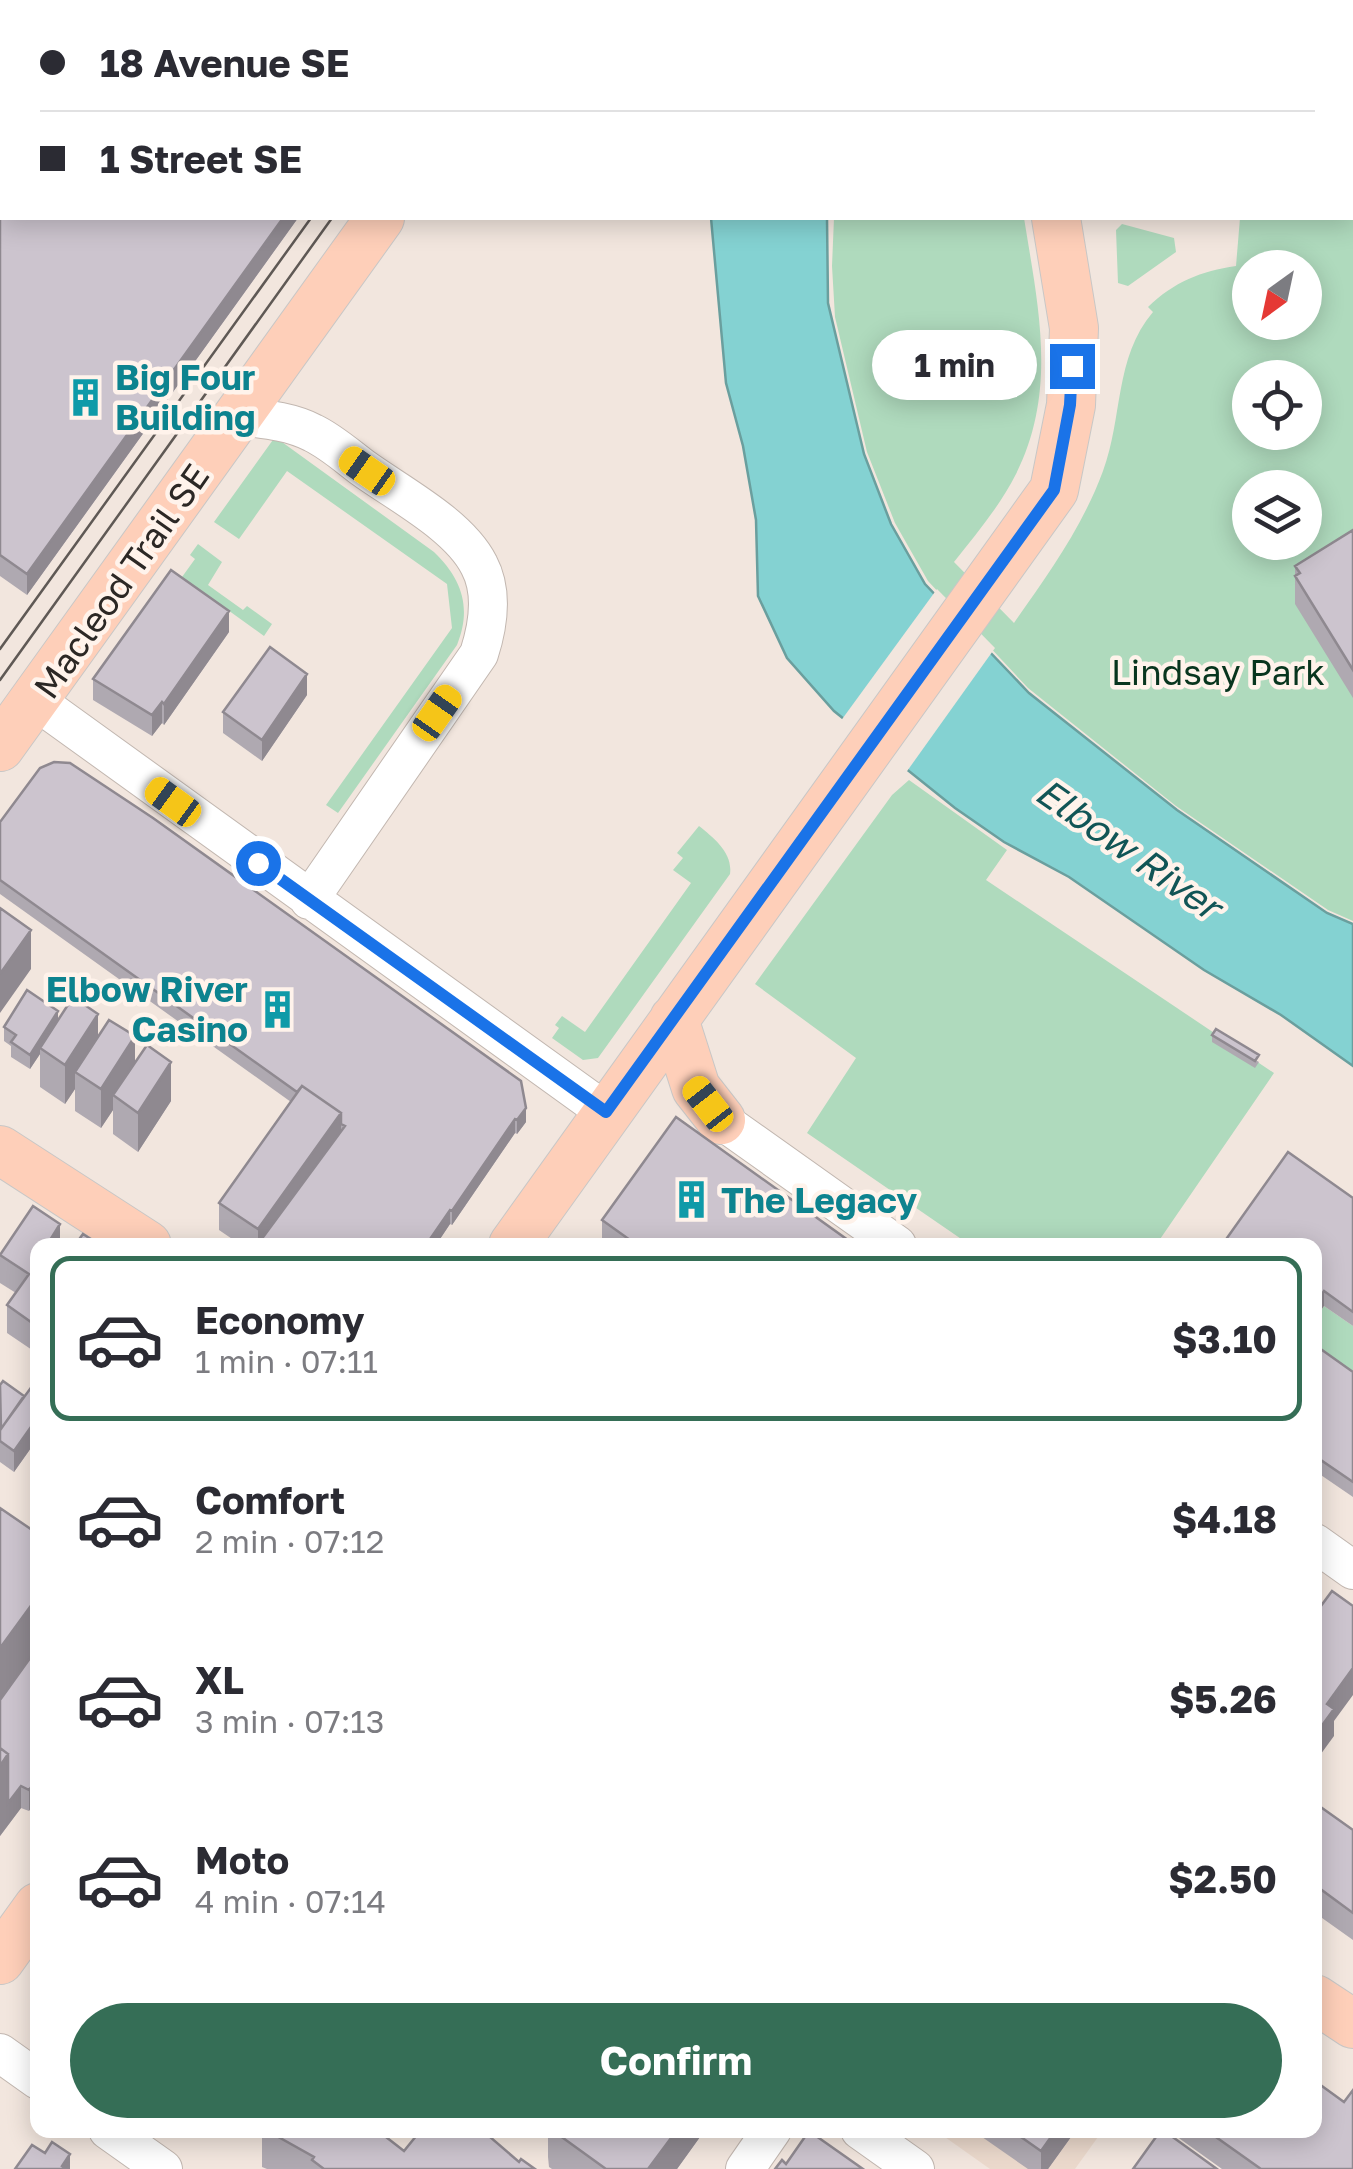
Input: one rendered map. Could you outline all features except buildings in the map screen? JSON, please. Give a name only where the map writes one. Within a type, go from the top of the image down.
[{"type":"main road","name":"Macleod Trail SE","points":[[0,747],[379,220]]},
{"type":"main road","points":[[518,1238],[1054,490],[1070,405],[1074,328],[1056,220]]},
{"type":"main road","points":[[674,1018],[696,1088],[721,1120]]},
{"type":"main road","points":[[611,1105],[670,1102],[721,1120]]},
{"type":"main road","points":[[0,1150],[136,1238]]},
{"type":"main road","points":[[0,1960],[30,1919]]},
{"type":"main road","points":[[1322,2004],[1353,2024]]},
{"type":"street","points":[[238,416],[278,421],[313,432],[448,528],[469,548],[482,569],[488,598],[488,626],[480,654],[309,900]]},
{"type":"street","points":[[36,702],[309,900],[611,1105]]},
{"type":"street","points":[[721,1120],[887,1238]]},
{"type":"street","points":[[1322,1548],[1353,1570]]},
{"type":"street","points":[[0,2053],[30,2074]]},
{"type":"street","points":[[119,2138],[163,2169]]},
{"type":"street","points":[[744,2169],[766,2138]]},
{"type":"street","points":[[871,2138],[916,2169]]},
{"type":"shaded area","points":[[946,2138],[1097,2138],[1075,2169],[990,2169]]},
{"type":"green space","name":"Lindsay Park","points":[[834,220],[1024,220],[1039,316],[1041,379],[1037,411],[1010,486],[954,562],[1014,623],[1063,550],[1095,492],[1109,451],[1125,369],[1140,330],[1153,312],[1148,307],[1189,279],[1232,267],[1232,340],[1322,340],[1322,250],[1237,250],[1240,220],[1353,220],[1353,921],[1328,910],[1176,806],[1028,688],[928,581],[895,523],[867,452],[835,317]]},
{"type":"green space","points":[[1122,224],[1174,238],[1176,252],[1128,286],[1118,283],[1116,230]]},
{"type":"green space","points":[[275,437],[434,552],[452,573],[464,606],[457,645],[338,813],[326,805],[452,628],[447,584],[287,471],[239,539],[214,522]]},
{"type":"green space","points":[[198,544],[222,562],[208,585],[243,610],[247,606],[272,624],[264,636],[182,577],[195,559],[190,555]]},
{"type":"green space","points":[[909,780],[1007,850],[986,880],[1274,1073],[1161,1238],[960,1238],[807,1133],[856,1058],[755,984],[892,795]]},
{"type":"green space","points":[[699,826],[729,859],[730,874],[598,1058],[583,1060],[552,1038],[559,1028],[555,1025],[562,1016],[585,1032],[691,883],[673,870],[683,858],[677,853]]},
{"type":"green space","points":[[1324,1306],[1353,1326],[1353,1386],[1322,1365]]},
{"type":"water","name":"Elbow River","points":[[711,220],[827,220],[828,303],[864,454],[891,524],[925,584],[1029,693],[1177,810],[1327,913],[1353,924],[1353,1066],[1069,877],[1004,842],[834,711],[787,658],[758,596],[756,520],[743,446],[726,383]]},
{"type":"pier","points":[[937,589],[995,648],[905,774],[840,722]]},
{"type":"tram line","points":[[0,649],[310,220]]},
{"type":"tram line","points":[[0,680],[331,220]]},
{"type":"place","name":"Big Four Building","points":[[85,397]]},
{"type":"place","name":"Elbow River Casino","points":[[278,1009]]},
{"type":"place","name":"The Legacy","points":[[691,1200]]},
{"type":"route","points":[[258,863],[606,1112],[1054,490],[1070,405],[1072,366]]}]
